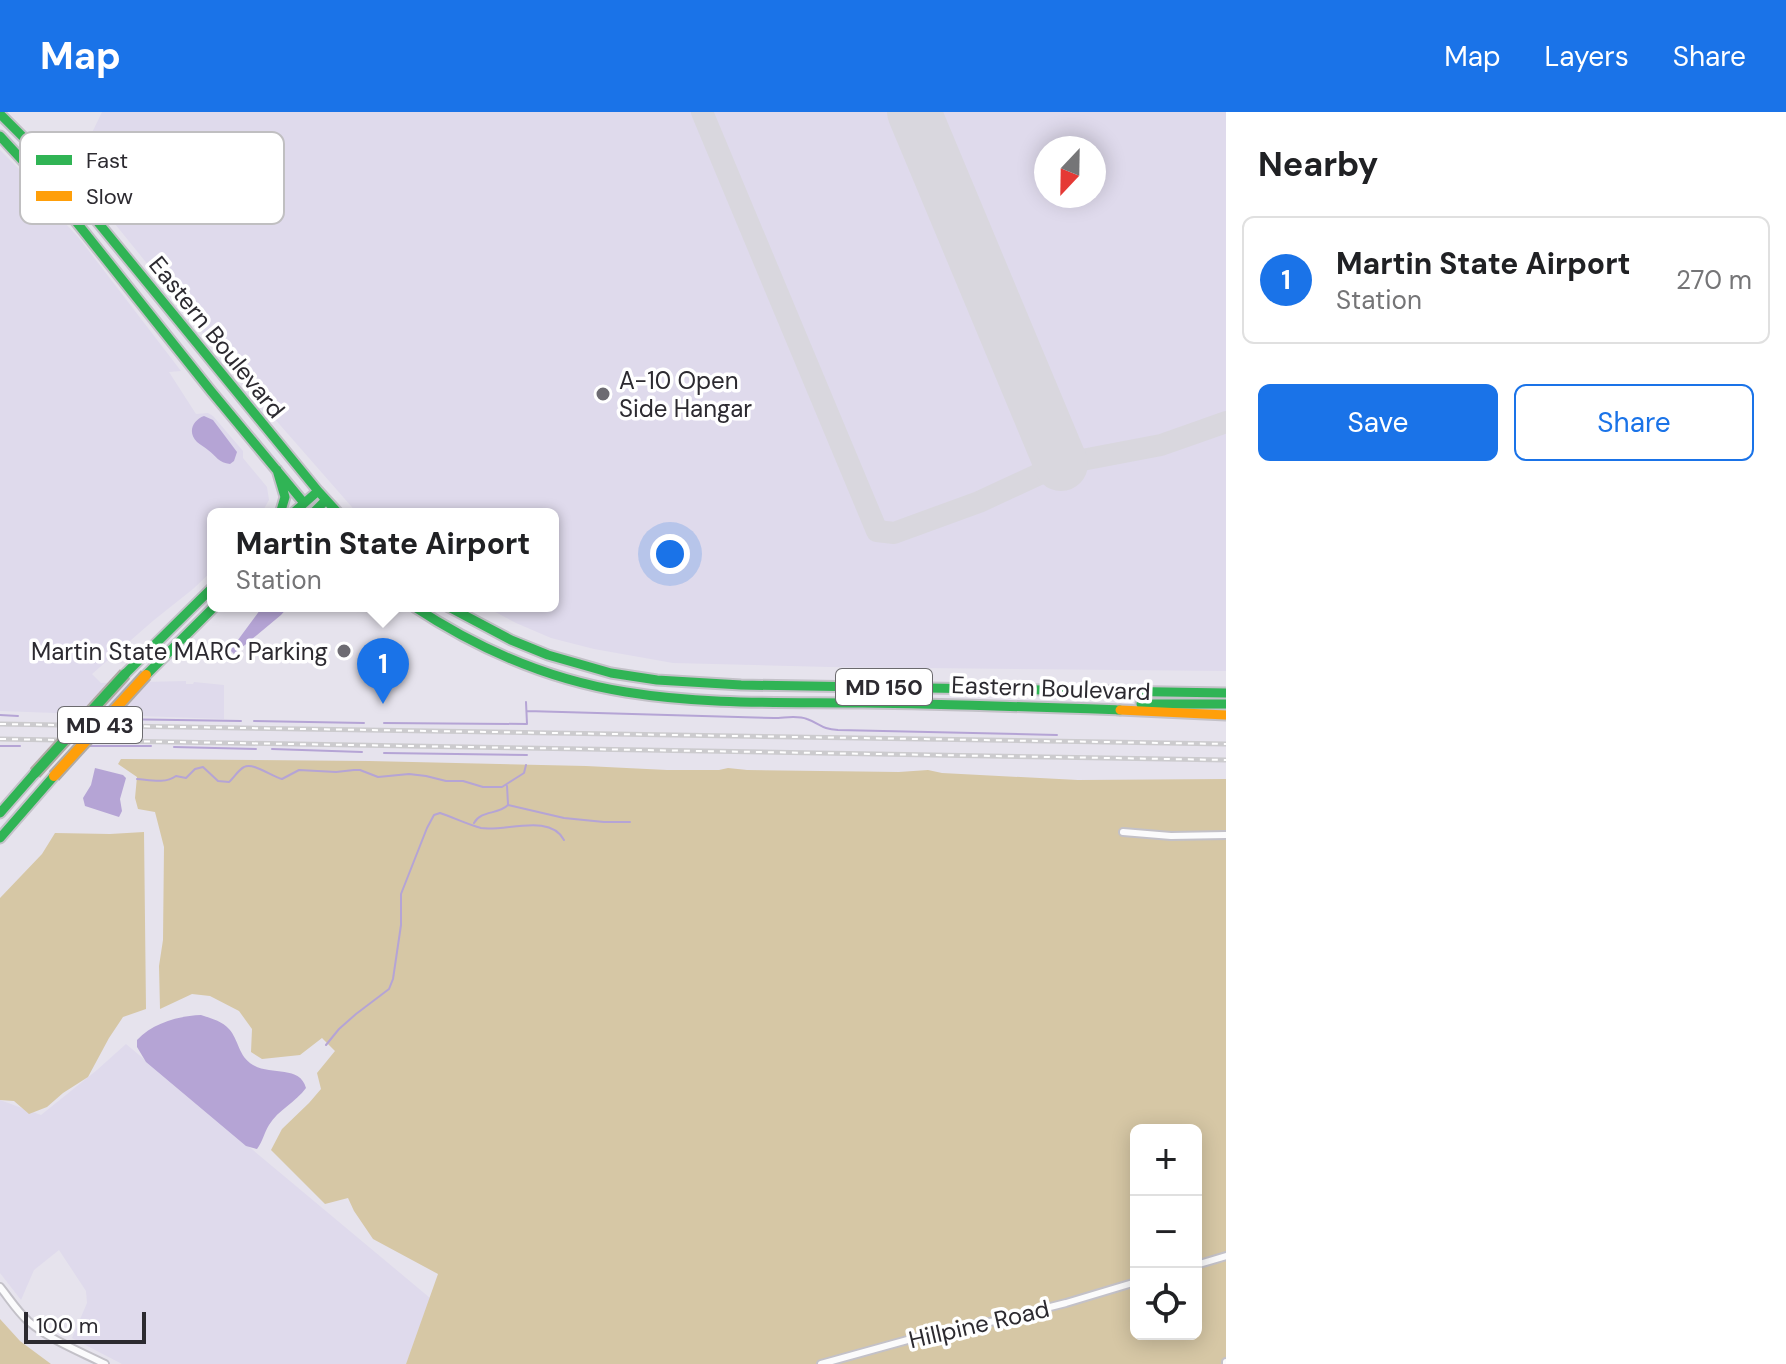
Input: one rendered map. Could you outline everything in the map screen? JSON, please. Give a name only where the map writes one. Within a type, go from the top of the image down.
[{"type":"main road","name":"Eastern Boulevard","points":[[0,114],[20,134]]},
{"type":"main road","name":"Eastern Boulevard","points":[[0,136],[20,157]]},
{"type":"main road","name":"Eastern Boulevard","points":[[78,224],[308,508]]},
{"type":"main road","name":"Eastern Boulevard","points":[[99,224],[333,508]]},
{"type":"main road","points":[[277,470],[285,497],[282,508]]},
{"type":"main road","points":[[299,508],[318,491]]},
{"type":"main road","points":[[319,508],[326,500]]},
{"type":"main road","name":"MD 43","points":[[0,813],[125,674],[207,593]]},
{"type":"main road","name":"MD 43","points":[[0,838],[146,675],[209,612]]},
{"type":"main road","name":"Eastern Boulevard","points":[[423,612],[469,641],[520,663],[579,682],[626,692],[700,699],[1099,708],[1226,715]]},
{"type":"main road","name":"Eastern Boulevard","points":[[458,612],[511,640],[548,655],[611,673],[657,680],[741,685],[1226,693]]},
{"type":"main road","points":[[1099,708],[1126,704],[1226,704]]},
{"type":"street","points":[[1123,832],[1171,836],[1226,835]]},
{"type":"street","points":[[1202,1263],[1226,1256]]},
{"type":"street","name":"Hillpine Road","points":[[821,1364],[940,1331],[1066,1303],[1130,1284]]},
{"type":"street","points":[[0,1287],[38,1328],[105,1364]]},
{"type":"shaded area","points":[[102,112],[1226,112],[1226,671],[673,663],[594,649],[551,638],[495,612],[559,612],[559,508],[353,508],[246,386],[115,224],[284,224],[284,132],[92,132]]},
{"type":"shaded area","points":[[0,150],[20,170],[20,224],[66,224],[79,238],[181,371],[169,372],[196,414],[213,416],[243,451],[243,458],[267,487],[269,500],[264,508],[207,508],[207,576],[92,674],[101,683],[186,681],[186,684],[224,685],[224,719],[0,711]]},
{"type":"shaded area","points":[[204,416],[213,420],[237,452],[230,464],[220,461],[194,438],[193,427]]},
{"type":"shaded area","points":[[259,612],[284,612],[234,654],[232,648]]},
{"type":"shaded area","points":[[121,759],[369,761],[667,770],[928,770],[1078,780],[1226,779],[1226,1364],[406,1364],[438,1274],[373,1239],[348,1198],[325,1204],[271,1150],[282,1129],[321,1089],[317,1073],[335,1051],[322,1038],[300,1055],[262,1059],[251,1052],[252,1029],[239,1011],[210,996],[192,994],[160,1009],[164,847],[155,812],[138,809],[135,798],[137,777],[118,764]]},
{"type":"shaded area","points":[[95,768],[126,778],[119,817],[85,806],[83,798],[91,785]]},
{"type":"shaded area","points":[[144,832],[146,1009],[123,1017],[88,1077],[47,1107],[29,1114],[14,1101],[0,1100],[0,898],[42,854],[55,833]]},
{"type":"shaded area","points":[[201,1015],[226,1026],[244,1057],[253,1065],[298,1076],[306,1088],[273,1120],[257,1149],[246,1146],[146,1062],[137,1047],[137,1040],[158,1025]]},
{"type":"shaded area","points":[[126,1044],[430,1298],[406,1364],[122,1364],[72,1338],[87,1303],[86,1291],[59,1250],[34,1270],[21,1300],[0,1273],[0,1100],[41,1115]]},
{"type":"shaded area","points":[[0,1319],[20,1341],[51,1364],[0,1364]]},
{"type":"waterway","points":[[384,723],[527,724],[526,702]]},
{"type":"waterway","points":[[527,711],[795,717],[838,730],[1057,735]]},
{"type":"waterway","points":[[0,715],[18,716]]},
{"type":"waterway","points":[[112,719],[241,721]]},
{"type":"waterway","points":[[254,721],[364,723]]},
{"type":"waterway","points":[[0,746],[20,746]]},
{"type":"waterway","points":[[86,746],[151,746]]},
{"type":"waterway","points":[[174,747],[256,749]]},
{"type":"waterway","points":[[272,749],[362,752]]},
{"type":"waterway","points":[[384,753],[527,755]]},
{"type":"waterway","points":[[137,779],[157,781],[176,776],[186,778],[195,769],[203,767],[218,781],[229,782],[248,766],[282,779],[299,770],[360,770],[378,777],[409,774],[463,781],[483,787],[502,787],[524,773],[526,765]]},
{"type":"waterway","points":[[507,786],[508,804]]},
{"type":"waterway","points":[[508,805],[564,818],[630,822]]},
{"type":"waterway","points":[[474,823],[481,816],[508,805]]},
{"type":"waterway","points":[[326,1045],[339,1029],[389,989],[401,925],[401,894],[434,815],[440,813],[491,829],[538,825],[557,832],[564,840]]},
{"type":"taxiway","points":[[702,112],[877,531],[894,533],[979,502],[1061,464],[1161,445],[1226,422]]},
{"type":"runway","points":[[914,112],[1061,464]]},
{"type":"railway","points":[[0,724],[1226,744]]},
{"type":"railway","points":[[0,739],[1226,760]]},
{"type":"traffic: fast","points":[[0,114],[20,134]]},
{"type":"traffic: fast","points":[[0,136],[20,158]]},
{"type":"traffic: fast","points":[[78,224],[304,503]]},
{"type":"traffic: fast","points":[[99,224],[318,491]]},
{"type":"traffic: fast","points":[[277,470],[285,497],[282,508]]},
{"type":"traffic: fast","points":[[299,508],[318,491],[334,508]]},
{"type":"traffic: fast","points":[[318,508],[326,500]]},
{"type":"traffic: fast","points":[[125,674],[207,593]]},
{"type":"traffic: fast","points":[[146,675],[209,612]]},
{"type":"traffic: fast","points":[[422,612],[515,661],[569,680],[626,692],[715,701],[1120,710]]},
{"type":"traffic: fast","points":[[458,612],[511,640],[548,655],[611,673],[657,680],[741,685],[1226,693]]},
{"type":"traffic: fast","points":[[35,773],[125,674]]},
{"type":"traffic: fast","points":[[1141,704],[1226,704]]},
{"type":"traffic: fast","points":[[0,813],[35,773]]},
{"type":"traffic: fast","points":[[0,838],[54,776]]},
{"type":"traffic: slow","points":[[54,776],[146,675]]},
{"type":"traffic: slow","points":[[1120,710],[1226,715]]},
{"type":"place","name":"A-10 Open Side Hangar","points":[[603,394]]},
{"type":"place","name":"Martin State MARC Parking","points":[[344,651]]},
{"type":"place","name":"Martin State Airport","points":[[383,704]]}]
